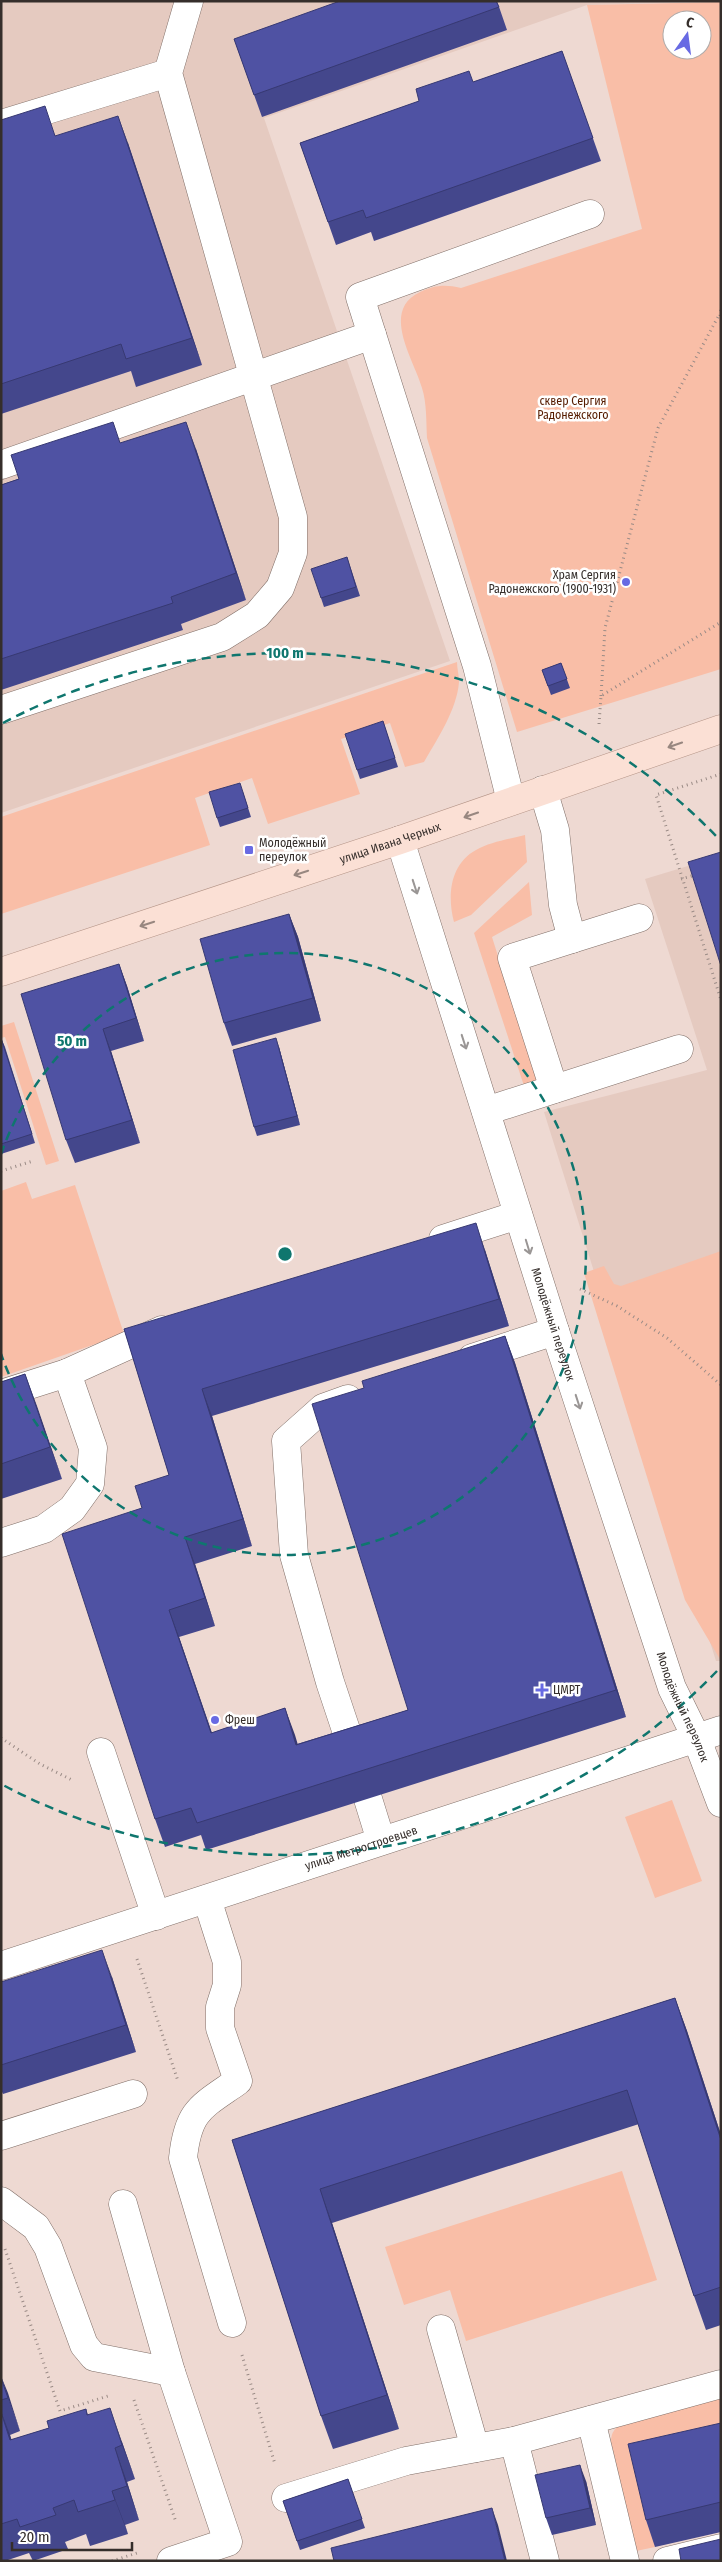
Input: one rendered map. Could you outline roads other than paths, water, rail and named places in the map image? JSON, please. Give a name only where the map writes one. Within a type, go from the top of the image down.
[{"type":"main road","name":"улица Ивана Черных","points":[[1,972],[400,840],[721,729]]},
{"type":"street","points":[[1,710],[222,637],[257,615],[280,588],[294,554],[293,518],[168,73],[189,1]]},
{"type":"street","points":[[1,124],[168,73]]},
{"type":"street","points":[[511,801],[477,666],[360,297],[590,214]]},
{"type":"street","points":[[1,465],[372,335]]},
{"type":"street","points":[[543,790],[556,830],[563,905],[572,939]]},
{"type":"street","name":"Молодёжный переулок","points":[[400,840],[555,1331],[672,1688],[708,1734],[721,1803]]},
{"type":"street","points":[[554,1089],[512,958],[639,918]]},
{"type":"street","points":[[486,1111],[679,1050]]},
{"type":"street","points":[[419,1246],[518,1215]]},
{"type":"street","points":[[1,1394],[67,1373],[188,1320]]},
{"type":"street","points":[[451,1365],[555,1331]]},
{"type":"street","points":[[1,1543],[44,1529],[72,1509],[90,1484],[93,1448],[67,1373]]},
{"type":"street","points":[[355,1757],[330,1682],[294,1555],[286,1441],[323,1408],[369,1392]]},
{"type":"street","name":"улица Метростроевцев","points":[[1,1966],[708,1734]]},
{"type":"street","points":[[102,1752],[156,1916]]},
{"type":"street","points":[[368,1799],[381,1840]]},
{"type":"street","points":[[207,1899],[227,1962],[227,1985],[220,2007],[220,2028],[238,2081],[201,2106],[186,2131],[183,2158],[232,2323]]},
{"type":"street","points":[[1,2136],[133,2094]]},
{"type":"street","points":[[1,2201],[36,2227],[48,2246],[84,2345],[94,2357],[171,2372]]},
{"type":"street","points":[[123,2204],[171,2372],[228,2542],[171,2561]]},
{"type":"street","points":[[440,2329],[475,2448]]},
{"type":"street","points":[[286,2498],[406,2461],[514,2441],[721,2384]]},
{"type":"street","points":[[590,2420],[625,2561]]},
{"type":"street","points":[[514,2441],[545,2561]]},
{"type":"street","points":[[667,2561],[721,2548]]},
{"type":"place","name":"Храм Сергия Радонежского (1900-1931)","points":[[626,582]]},
{"type":"place","name":"Молодёжный переулок","points":[[249,850]]},
{"type":"place","name":"ЦМРТ","points":[[542,1690]]},
{"type":"place","name":"Фреш","points":[[215,1720]]},
{"type":"park label","name":"сквер Сергия Радонежского","points":[[573,408]]}]
